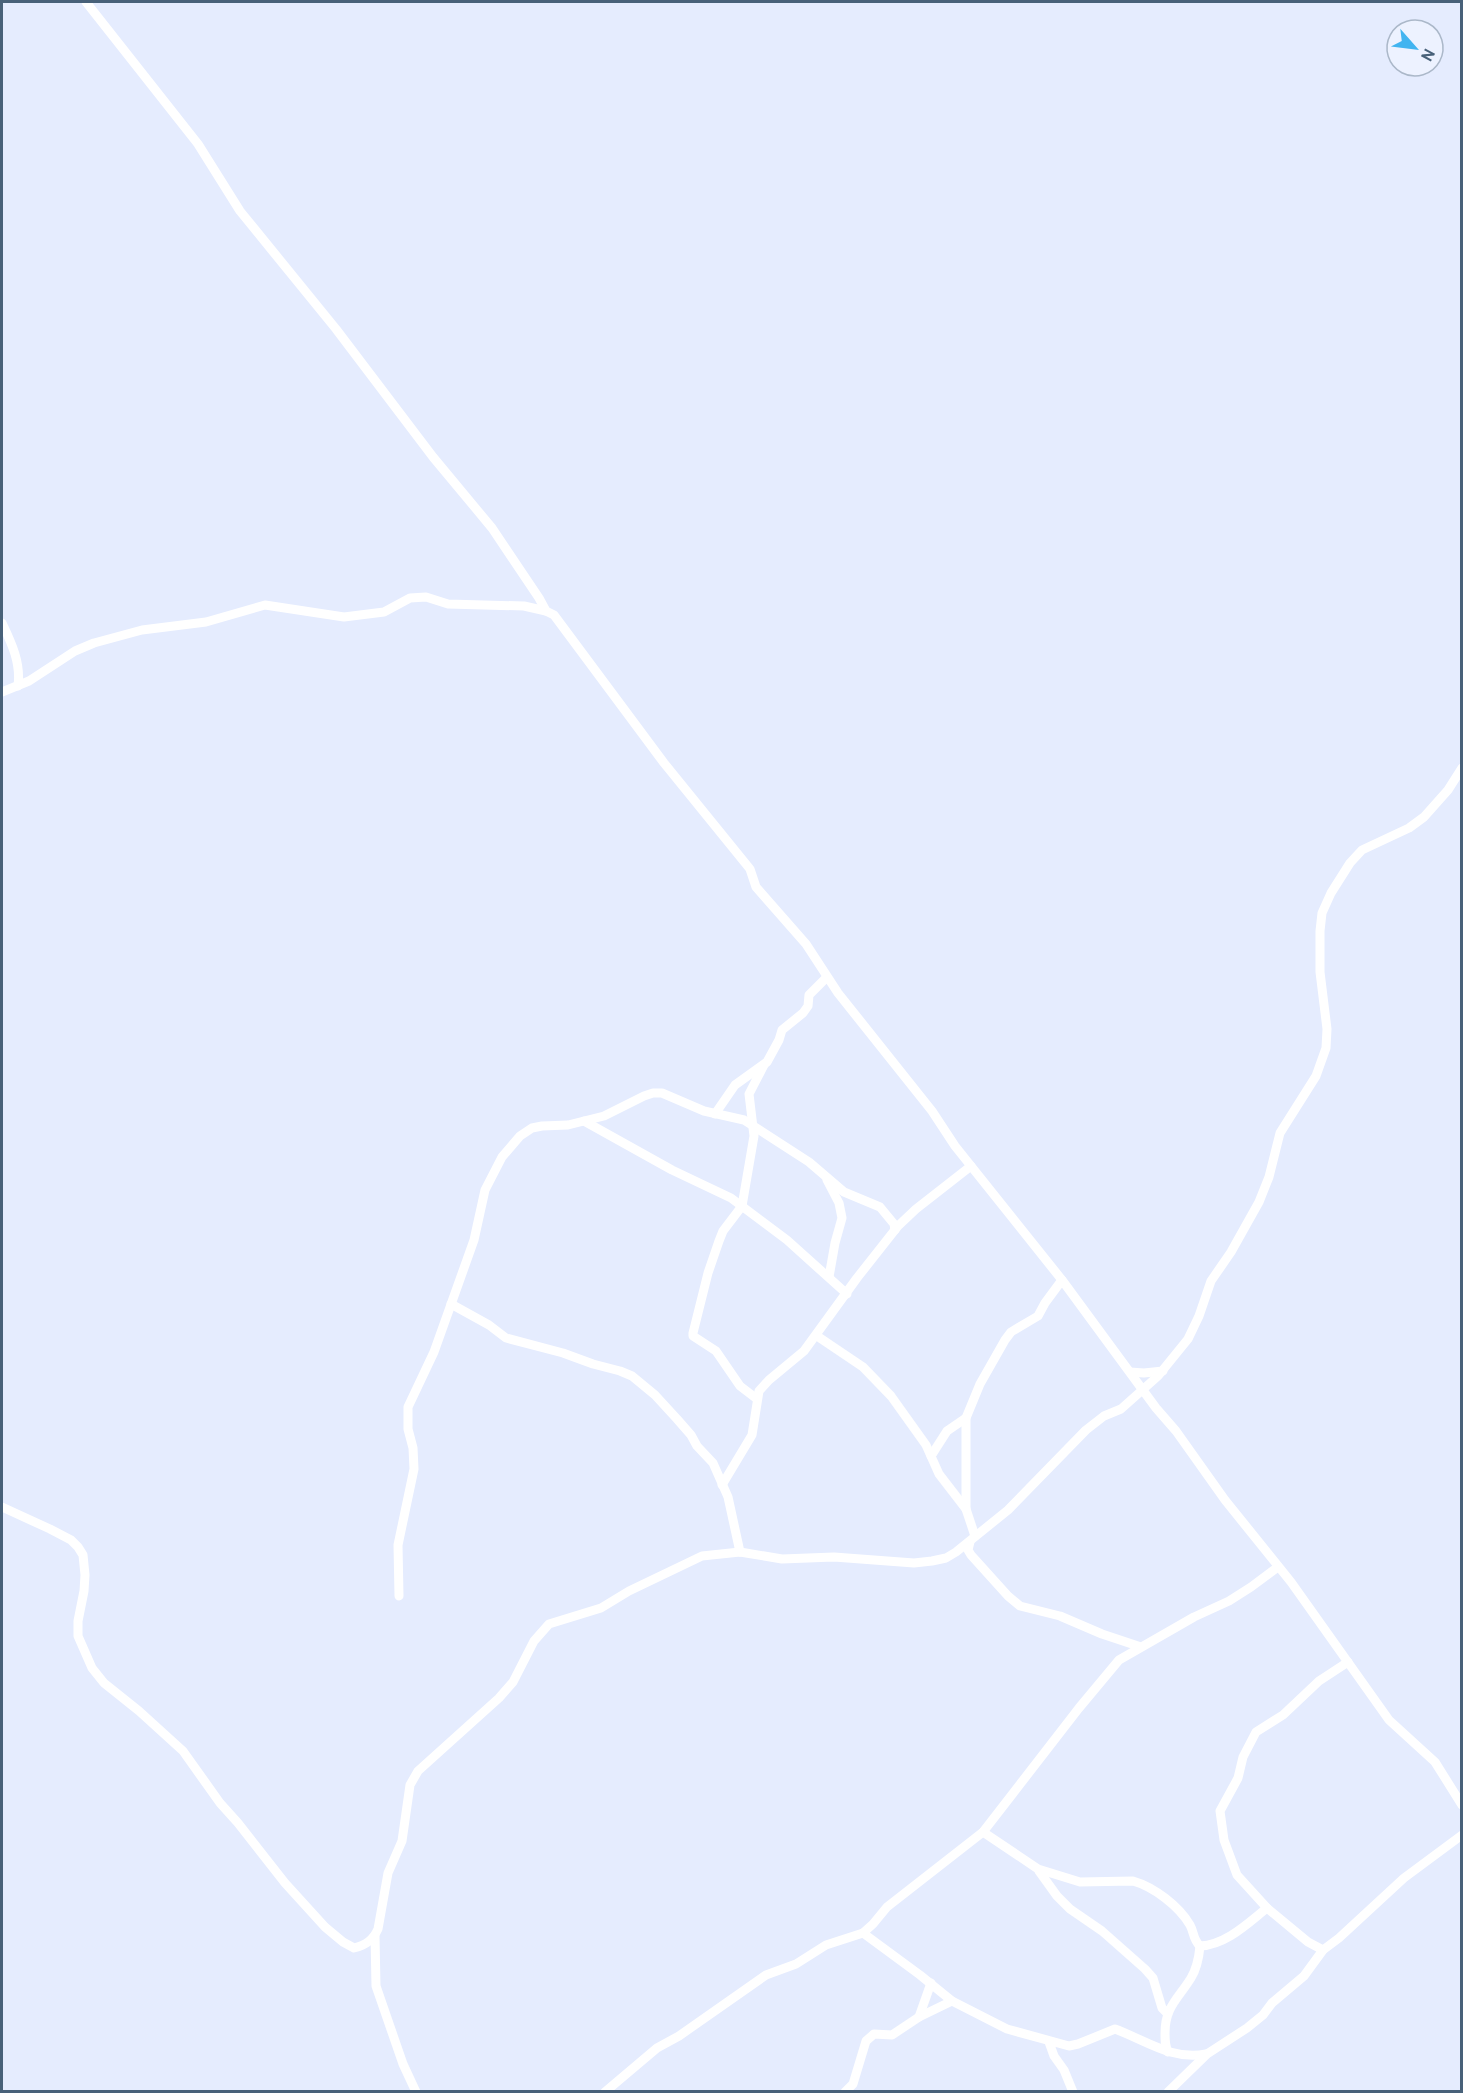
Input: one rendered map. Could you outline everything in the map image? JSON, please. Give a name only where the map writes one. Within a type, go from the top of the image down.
[{"type":"street","points":[[86,2],[198,144],[240,211],[336,329],[433,457],[492,528],[546,611]]},
{"type":"street","points":[[2,692],[18,687],[75,651],[94,643],[142,630],[206,622],[265,604],[344,617],[384,612],[410,598],[426,597],[448,604],[524,606],[554,615],[664,763],[750,868],[756,887],[806,944],[827,977],[874,1040],[932,1110],[944,1131],[1062,1280],[1225,1500],[1300,1594],[1393,1725],[1435,1762],[1461,1805]]},
{"type":"street","points":[[524,606],[539,598]]},
{"type":"street","points":[[2,623],[18,663],[20,672],[18,687]]},
{"type":"street","points":[[416,2091],[403,2064],[376,1986],[375,1936],[382,1915],[388,1873],[402,1841],[406,1801],[412,1780],[418,1771],[499,1698],[513,1682],[534,1641],[554,1621],[601,1608],[629,1591],[702,1556],[740,1552],[782,1559],[834,1557],[914,1563],[946,1558],[1008,1510],[1086,1430],[1104,1416],[1121,1409],[1163,1371],[1188,1338],[1199,1317],[1211,1281],[1255,1210],[1269,1177],[1280,1133],[1316,1076],[1326,1048],[1327,1029],[1320,972],[1320,931],[1323,913],[1331,892],[1350,863],[1362,850],[1409,828],[1424,818],[1448,790],[1461,768]]},
{"type":"street","points":[[757,1399],[740,1386],[716,1351],[693,1336],[693,1333],[708,1273],[719,1241],[723,1231],[742,1206],[753,1126],[749,1094],[779,1040],[782,1030],[803,1013],[808,1006],[809,995],[827,977]]},
{"type":"street","points":[[716,1114],[735,1085],[764,1065]]},
{"type":"street","points":[[399,1596],[398,1545],[414,1469],[413,1448],[408,1429],[408,1407],[434,1352],[474,1240],[485,1190],[502,1157],[520,1136],[531,1128],[568,1125],[604,1116],[653,1093],[662,1093],[680,1102],[716,1114],[744,1120],[809,1162],[844,1192],[880,1207],[894,1224],[895,1230]]},
{"type":"street","points":[[584,1121],[672,1170],[731,1198],[787,1239],[847,1294]]},
{"type":"street","points":[[722,1485],[752,1435],[759,1391],[804,1352],[895,1230],[916,1209],[971,1166]]},
{"type":"street","points":[[824,1175],[839,1203],[842,1218],[829,1277]]},
{"type":"street","points":[[1062,1280],[1044,1303],[1038,1316],[1011,1332],[1005,1340],[980,1384],[966,1418],[966,1509],[972,1539],[968,1550],[1008,1596],[1020,1606],[1075,1621],[1101,1634],[1141,1647]]},
{"type":"street","points":[[451,1304],[489,1325],[506,1338],[563,1353],[632,1376],[655,1395],[713,1463],[728,1497],[740,1552]]},
{"type":"street","points":[[816,1336],[851,1358],[891,1396],[931,1456],[939,1474],[966,1509]]},
{"type":"street","points":[[1130,1372],[1163,1371]]},
{"type":"street","points":[[931,1456],[947,1431],[955,1423],[966,1418]]},
{"type":"street","points":[[2,1507],[68,1538],[81,1550],[85,1583],[78,1622],[78,1636],[92,1668],[104,1683],[140,1711],[183,1751],[220,1803],[285,1883],[325,1927],[354,1948],[364,1946],[375,1936]]},
{"type":"street","points":[[609,2091],[657,2048],[679,2036],[766,1975],[796,1964],[826,1945],[863,1933],[887,1907],[983,1832],[1112,1666],[1124,1656],[1194,1617],[1229,1601],[1278,1567]]},
{"type":"street","points":[[1323,1950],[1308,1942],[1267,1908],[1237,1875],[1221,1827],[1221,1807],[1238,1778],[1246,1750],[1256,1732],[1283,1715],[1319,1682],[1348,1662]]},
{"type":"street","points":[[983,1832],[1038,1869],[1080,1882],[1133,1881],[1142,1883],[1167,1900],[1186,1917],[1192,1927],[1195,1941],[1200,1946],[1212,1945],[1231,1935],[1267,1908]]},
{"type":"street","points":[[1168,2091],[1207,2054],[1263,2015],[1272,2003],[1300,1980],[1323,1950],[1404,1878],[1461,1835]]},
{"type":"street","points":[[1038,1869],[1057,1896],[1070,1909],[1102,1931],[1145,1969],[1153,1978],[1162,2008],[1167,2013]]},
{"type":"street","points":[[863,1933],[952,2001],[1007,2029],[1049,2042],[1073,2046],[1115,2029],[1168,2052],[1186,2056],[1207,2054]]},
{"type":"street","points":[[1168,2052],[1165,2046],[1164,2023],[1167,2013],[1194,1972],[1200,1946]]},
{"type":"street","points":[[919,2017],[931,1983]]},
{"type":"street","points":[[845,2091],[853,2084],[869,2037],[874,2034],[892,2035],[919,2017],[952,2001]]},
{"type":"street","points":[[1049,2042],[1073,2091]]}]
